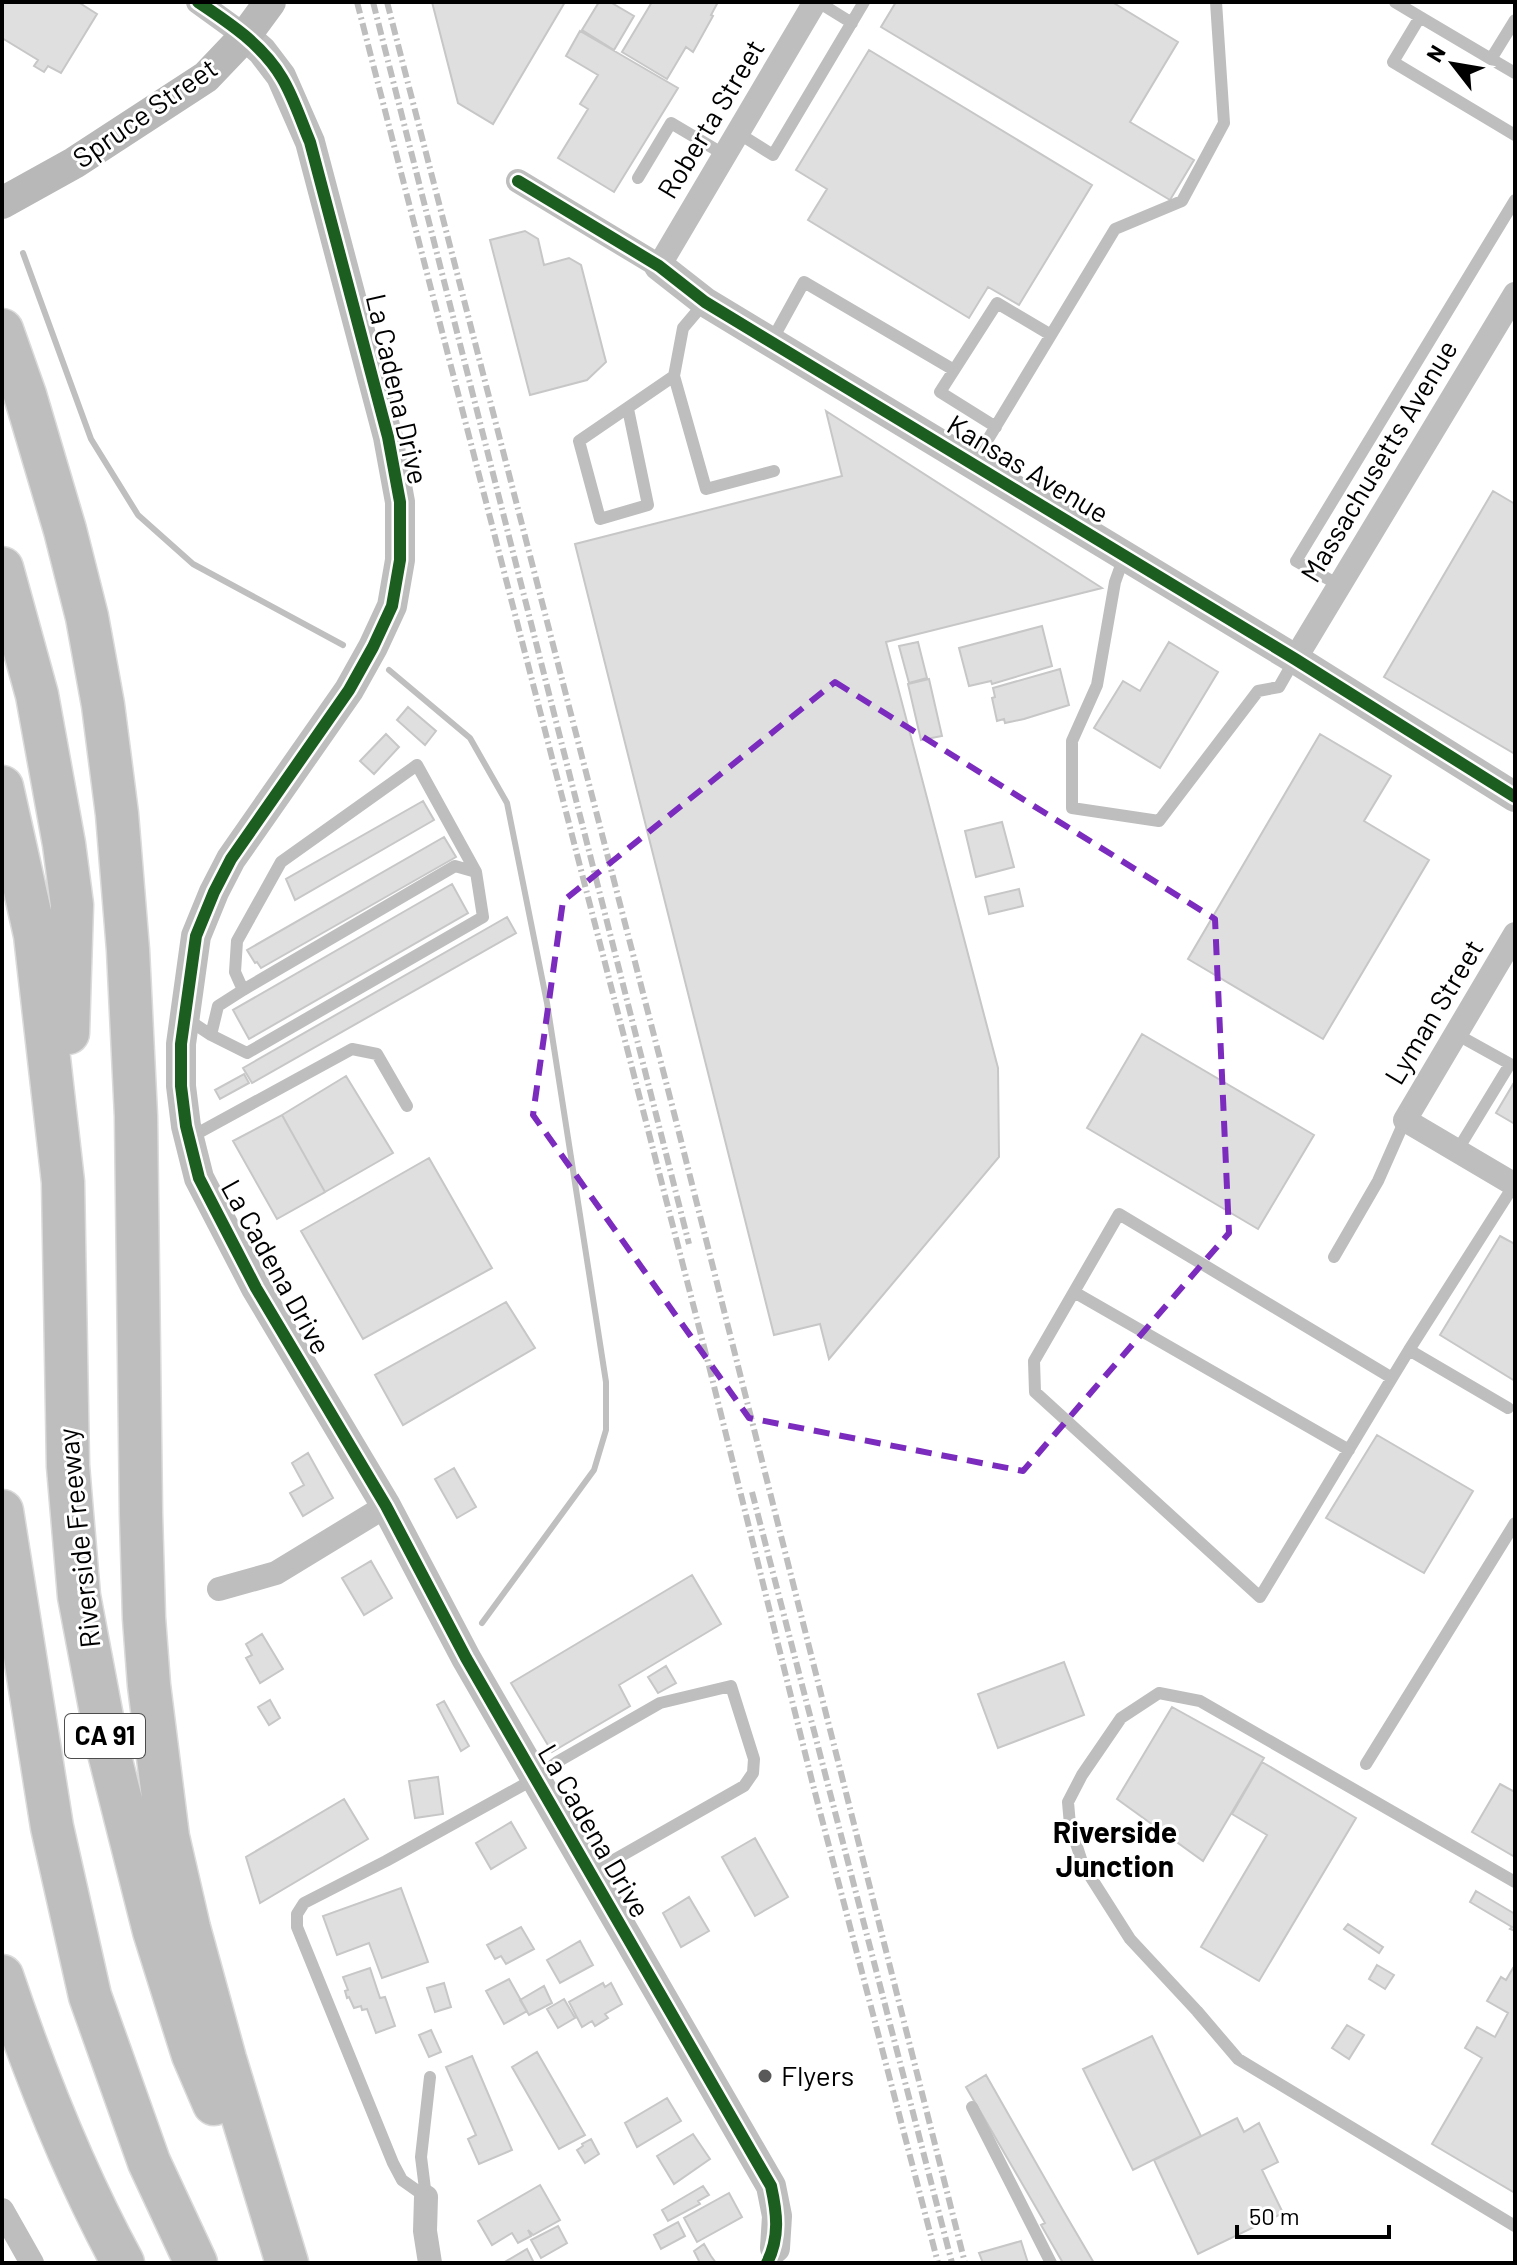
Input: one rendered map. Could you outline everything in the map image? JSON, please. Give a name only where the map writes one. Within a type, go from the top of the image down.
[{"type":"highway","points":[[2,330],[61,515],[87,617],[103,705],[117,814],[128,950],[136,1116],[144,1618],[168,1837],[189,1928],[285,2263]]},
{"type":"highway","points":[[2,568],[30,663],[45,735],[72,905],[63,1182]]},
{"type":"highway","name":"Riverside Freeway","points":[[2,787],[35,935],[63,1182],[68,1466],[79,1596],[108,1749],[154,1931],[193,2055],[285,2263]]},
{"type":"highway","name":"CA 91","points":[[2,1511],[52,1827],[90,1996],[149,2162],[196,2263]]},
{"type":"highway","points":[[2,1976],[60,2132],[123,2263]]},
{"type":"main road","name":"Spruce Street","points":[[2,203],[74,163],[206,77],[245,36],[270,2]]},
{"type":"street","points":[[198,2],[245,36]]},
{"type":"street","name":"Roberta Street","points":[[659,266],[817,2]]},
{"type":"street","name":"La Cadena Drive","points":[[245,36],[262,51],[281,76],[310,142],[388,437],[400,502],[400,560],[392,606],[373,647],[349,690],[231,859],[196,936],[181,1044],[181,1086],[189,1138],[199,1178],[256,1288],[386,1506],[466,1658],[771,2186],[777,2216],[771,2259]]},
{"type":"street","name":"Kansas Avenue","points":[[518,181],[659,266],[705,302],[1295,659],[1515,797]]},
{"type":"street","name":"Massachusetts Avenue","points":[[1295,659],[1515,294]]},
{"type":"street","name":"Lyman Street","points":[[1405,1120],[1515,934]]},
{"type":"street","points":[[1405,1120],[1514,1185]]},
{"type":"street","points":[[219,1589],[276,1573],[386,1506]]},
{"type":"street","points":[[426,2197],[425,2231],[430,2263]]},
{"type":"street","points":[[2,2210],[32,2263]]},
{"type":"lane","points":[[817,2],[852,23]]},
{"type":"lane","points":[[738,133],[773,155],[864,2]]},
{"type":"lane","points":[[973,464],[1115,229],[1182,201],[1224,123],[1216,2]]},
{"type":"lane","points":[[1395,2],[1515,73]]},
{"type":"lane","points":[[1420,17],[1393,62],[1515,135]]},
{"type":"lane","points":[[1491,59],[1515,20]]},
{"type":"lane","points":[[638,178],[671,123],[725,155]]},
{"type":"lane","points":[[1339,585],[1296,561],[1515,200]]},
{"type":"lane","points":[[771,342],[804,282],[954,370]]},
{"type":"lane","points":[[705,302],[683,328],[674,376],[706,489],[774,471]]},
{"type":"lane","points":[[996,427],[940,392],[997,303],[1051,335]]},
{"type":"lane","points":[[628,409],[648,505],[600,519],[579,441],[674,376]]},
{"type":"lane","points":[[1125,556],[1115,582],[1097,685],[1072,741],[1072,808],[1159,821],[1258,691],[1279,687],[1295,659]]},
{"type":"lane","points":[[184,1017],[247,1053],[483,917],[476,872],[417,765],[281,862],[237,941],[235,972],[243,990]]},
{"type":"lane","points":[[211,1035],[218,1006],[243,990],[455,866],[476,872]]},
{"type":"lane","points":[[1456,1034],[1510,1064],[1457,1151]]},
{"type":"lane","points":[[189,1138],[352,1049],[377,1054],[407,1106]]},
{"type":"lane","points":[[1334,1257],[1378,1181],[1405,1120]]},
{"type":"lane","points":[[1392,1378],[1119,1214],[1034,1361],[1035,1392],[1260,1597],[1409,1350],[1514,1185]]},
{"type":"lane","points":[[1074,1292],[1349,1450]]},
{"type":"lane","points":[[1409,1350],[1508,1408]]},
{"type":"lane","points":[[1366,1764],[1515,1523]]},
{"type":"lane","points":[[426,2197],[402,2180],[393,2163],[297,1927],[297,1914],[304,1903],[536,1778],[557,1762],[660,1703],[731,1686],[754,1759],[753,1773],[744,1786],[590,1873]]},
{"type":"lane","points":[[1515,1882],[1200,1701],[1159,1693],[1121,1718],[1082,1775],[1068,1802],[1070,1825],[1083,1865],[1130,1939],[1238,2059],[1515,2226]]},
{"type":"lane","points":[[426,2197],[421,2157],[430,2077]]},
{"type":"lane","points":[[972,2107],[1051,2263]]},
{"type":"highlighted area","points":[[835,682],[1215,919],[1229,1233],[1023,1471],[749,1418],[533,1115],[563,901]]},
{"type":"building","points":[[2,2],[78,2],[97,14],[61,73],[48,66],[44,72],[34,66],[38,60],[2,38]]},
{"type":"building","points":[[432,2],[565,2],[493,124],[458,103]]},
{"type":"building","points":[[599,2],[610,2],[634,16],[614,50],[582,30]]},
{"type":"building","points":[[652,2],[718,2],[693,52],[686,47],[667,79],[622,52]]},
{"type":"building","points":[[896,2],[1112,2],[1178,42],[1130,122],[1194,160],[1170,200],[881,27]]},
{"type":"building","points":[[580,31],[678,88],[614,192],[558,158],[588,109],[580,104],[598,75],[566,56]]},
{"type":"building","points":[[869,50],[1092,185],[1019,305],[988,287],[969,318],[808,220],[827,189],[796,170]]},
{"type":"building","points":[[525,231],[538,239],[544,265],[569,258],[581,265],[606,362],[587,380],[530,395],[490,240]]},
{"type":"building","points":[[826,411],[1102,588],[886,642],[998,1068],[999,1157],[829,1359],[820,1324],[774,1335],[575,544],[842,476]]},
{"type":"building","points":[[1493,491],[1515,504],[1515,754],[1384,677]]},
{"type":"building","points":[[1042,626],[1052,666],[992,684],[991,681],[969,686],[959,648]]},
{"type":"building","points":[[918,642],[927,678],[909,683],[899,646]]},
{"type":"building","points":[[1169,642],[1218,672],[1160,768],[1094,728],[1123,681],[1140,691]]},
{"type":"building","points":[[1060,669],[1069,705],[1024,719],[1005,723],[1004,719],[997,721],[993,688]]},
{"type":"building","points":[[929,679],[942,736],[921,740],[908,684]]},
{"type":"building","points":[[408,707],[436,731],[425,745],[397,720]]},
{"type":"building","points":[[386,734],[399,747],[374,774],[360,761]]},
{"type":"building","points":[[1320,734],[1391,776],[1364,821],[1429,860],[1323,1039],[1188,959]]},
{"type":"building","points":[[423,801],[434,820],[295,900],[286,879]]},
{"type":"building","points":[[1002,822],[1014,867],[976,877],[965,831]]},
{"type":"building","points":[[444,837],[456,857],[261,968],[255,963],[247,950]]},
{"type":"building","points":[[452,884],[468,913],[249,1039],[233,1010]]},
{"type":"building","points":[[1019,889],[1023,906],[989,914],[985,897]]},
{"type":"building","points":[[507,917],[516,933],[252,1083],[243,1068]]},
{"type":"building","points":[[1142,1034],[1314,1135],[1258,1229],[1087,1128]]},
{"type":"building","points":[[244,1074],[249,1083],[220,1099],[215,1090]]},
{"type":"building","points":[[346,1076],[393,1153],[325,1192],[282,1115]]},
{"type":"building","points":[[1515,1081],[1515,1124],[1496,1113]]},
{"type":"building","points":[[282,1115],[325,1192],[277,1219],[233,1141]]},
{"type":"building","points":[[429,1158],[492,1268],[363,1339],[301,1231]]},
{"type":"building","points":[[1500,1236],[1515,1244],[1515,1381],[1440,1335]]},
{"type":"building","points":[[506,1302],[535,1348],[403,1425],[375,1375]]},
{"type":"building","points":[[1377,1435],[1473,1491],[1424,1573],[1326,1518]]},
{"type":"building","points":[[308,1453],[333,1498],[303,1516],[290,1493],[304,1485],[292,1463]]},
{"type":"building","points":[[454,1468],[476,1507],[457,1518],[435,1479]]},
{"type":"building","points":[[371,1561],[392,1598],[364,1615],[342,1578]]},
{"type":"building","points":[[692,1575],[721,1624],[619,1685],[630,1706],[552,1752],[511,1683]]},
{"type":"building","points":[[262,1634],[283,1669],[260,1683],[246,1658],[252,1655],[246,1644]]},
{"type":"building","points":[[1064,1662],[1084,1715],[998,1748],[978,1694]]},
{"type":"building","points":[[666,1666],[676,1683],[658,1693],[648,1677]]},
{"type":"building","points":[[270,1700],[280,1718],[269,1725],[258,1707]]},
{"type":"building","points":[[444,1701],[469,1746],[461,1751],[437,1705]]},
{"type":"building","points":[[1172,1707],[1264,1758],[1203,1861],[1117,1799]]},
{"type":"building","points":[[1262,1762],[1356,1818],[1259,1981],[1201,1947],[1267,1835],[1232,1814]]},
{"type":"building","points":[[438,1777],[443,1814],[415,1818],[409,1781]]},
{"type":"building","points":[[1500,1784],[1515,1792],[1515,1857],[1472,1832]]},
{"type":"building","points":[[344,1799],[368,1839],[260,1903],[246,1857]]},
{"type":"building","points":[[511,1822],[526,1848],[491,1869],[476,1843]]},
{"type":"building","points":[[755,1838],[788,1897],[755,1916],[722,1857]]},
{"type":"building","points":[[401,1888],[428,1962],[382,1978],[369,1943],[337,1955],[323,1916]]},
{"type":"building","points":[[1476,1891],[1515,1914],[1515,1931],[1470,1902]]},
{"type":"building","points":[[689,1897],[709,1931],[681,1947],[663,1913]]},
{"type":"building","points":[[1348,1924],[1383,1947],[1379,1953],[1344,1929]]},
{"type":"building","points":[[521,1927],[534,1949],[506,1964],[501,1956],[495,1959],[487,1945]]},
{"type":"building","points":[[580,1941],[593,1965],[560,1983],[547,1960]]},
{"type":"building","points":[[1377,1965],[1394,1975],[1385,1989],[1369,1979]]},
{"type":"building","points":[[370,1968],[380,1998],[385,1997],[395,2026],[376,2033],[367,2009],[362,2010],[361,2006],[354,2008],[347,1998],[345,1991],[348,1990],[343,1977]]},
{"type":"building","points":[[1513,1968],[1515,2193],[1432,2144],[1482,2058],[1465,2048],[1477,2027],[1495,2037],[1508,2013],[1487,2001],[1501,1977],[1506,1980]]},
{"type":"building","points":[[509,1979],[527,2011],[504,2024],[486,1991]]},
{"type":"building","points":[[444,1983],[451,2007],[435,2012],[427,1988]]},
{"type":"building","points":[[603,1983],[605,1987],[611,1983],[622,2004],[605,2014],[608,2018],[595,2026],[592,2021],[582,2027],[569,2002]]},
{"type":"building","points":[[544,1986],[552,2003],[529,2015],[520,2000]]},
{"type":"building","points":[[564,1999],[575,2018],[558,2028],[547,2009]]},
{"type":"building","points":[[1347,2025],[1364,2035],[1349,2059],[1332,2048]]},
{"type":"building","points":[[431,2030],[441,2052],[429,2057],[419,2035]]},
{"type":"building","points":[[1152,2036],[1201,2136],[1133,2170],[1083,2069]]},
{"type":"building","points":[[537,2052],[585,2135],[559,2149],[512,2067]]},
{"type":"building","points":[[472,2056],[512,2150],[479,2164],[468,2139],[476,2135],[446,2067]]},
{"type":"building","points":[[986,2075],[1094,2263],[1063,2263],[1041,2225],[1045,2223],[966,2087]]},
{"type":"building","points":[[667,2098],[681,2121],[637,2147],[625,2123]]},
{"type":"building","points":[[1237,2118],[1244,2132],[1259,2123],[1278,2162],[1262,2170],[1283,2213],[1198,2254],[1154,2160]]},
{"type":"building","points":[[693,2134],[710,2159],[674,2184],[657,2156]]},
{"type":"building","points":[[591,2139],[599,2154],[585,2163],[577,2150]]},
{"type":"building","points":[[540,2185],[560,2220],[533,2235],[528,2230],[531,2236],[518,2243],[512,2233],[492,2245],[478,2221]]},
{"type":"building","points":[[703,2186],[709,2195],[698,2201],[700,2204],[668,2221],[662,2210]]},
{"type":"building","points":[[729,2193],[742,2217],[697,2242],[684,2218]]},
{"type":"building","points":[[678,2222],[685,2236],[661,2249],[654,2235]]},
{"type":"building","points":[[558,2226],[567,2243],[541,2258],[531,2240]]},
{"type":"building","points":[[1021,2241],[1028,2263],[983,2263],[979,2253]]},
{"type":"building","points":[[704,2244],[716,2263],[700,2263],[694,2251]]},
{"type":"building","points":[[527,2249],[534,2263],[503,2263]]},
{"type":"waterway","points":[[23,253],[91,439],[138,515],[193,564],[343,645]]},
{"type":"waterway","points":[[389,670],[470,738],[507,803],[547,1003],[606,1382],[606,1430],[594,1470],[482,1623]]},
{"type":"railway","points":[[357,2],[938,2263]]},
{"type":"railway","points":[[373,2],[689,1244]]},
{"type":"railway","points":[[387,2],[674,1113],[965,2263]]},
{"type":"railway","points":[[752,1492],[952,2263]]},
{"type":"cycle path","points":[[198,2],[233,26],[274,66],[290,93],[310,142],[388,437],[400,502],[400,560],[392,606],[373,647],[349,690],[231,859],[196,936],[181,1044],[181,1086],[186,1126],[199,1178],[256,1288],[386,1506],[466,1658],[771,2186],[776,2225],[774,2244],[767,2263]]},
{"type":"cycle path","points":[[518,181],[659,266],[705,302],[1295,659],[1515,797]]},
{"type":"place","name":"Flyers","points":[[765,2076]]},
{"type":"district","name":"Riverside Junction","points":[[1115,1850]]}]
